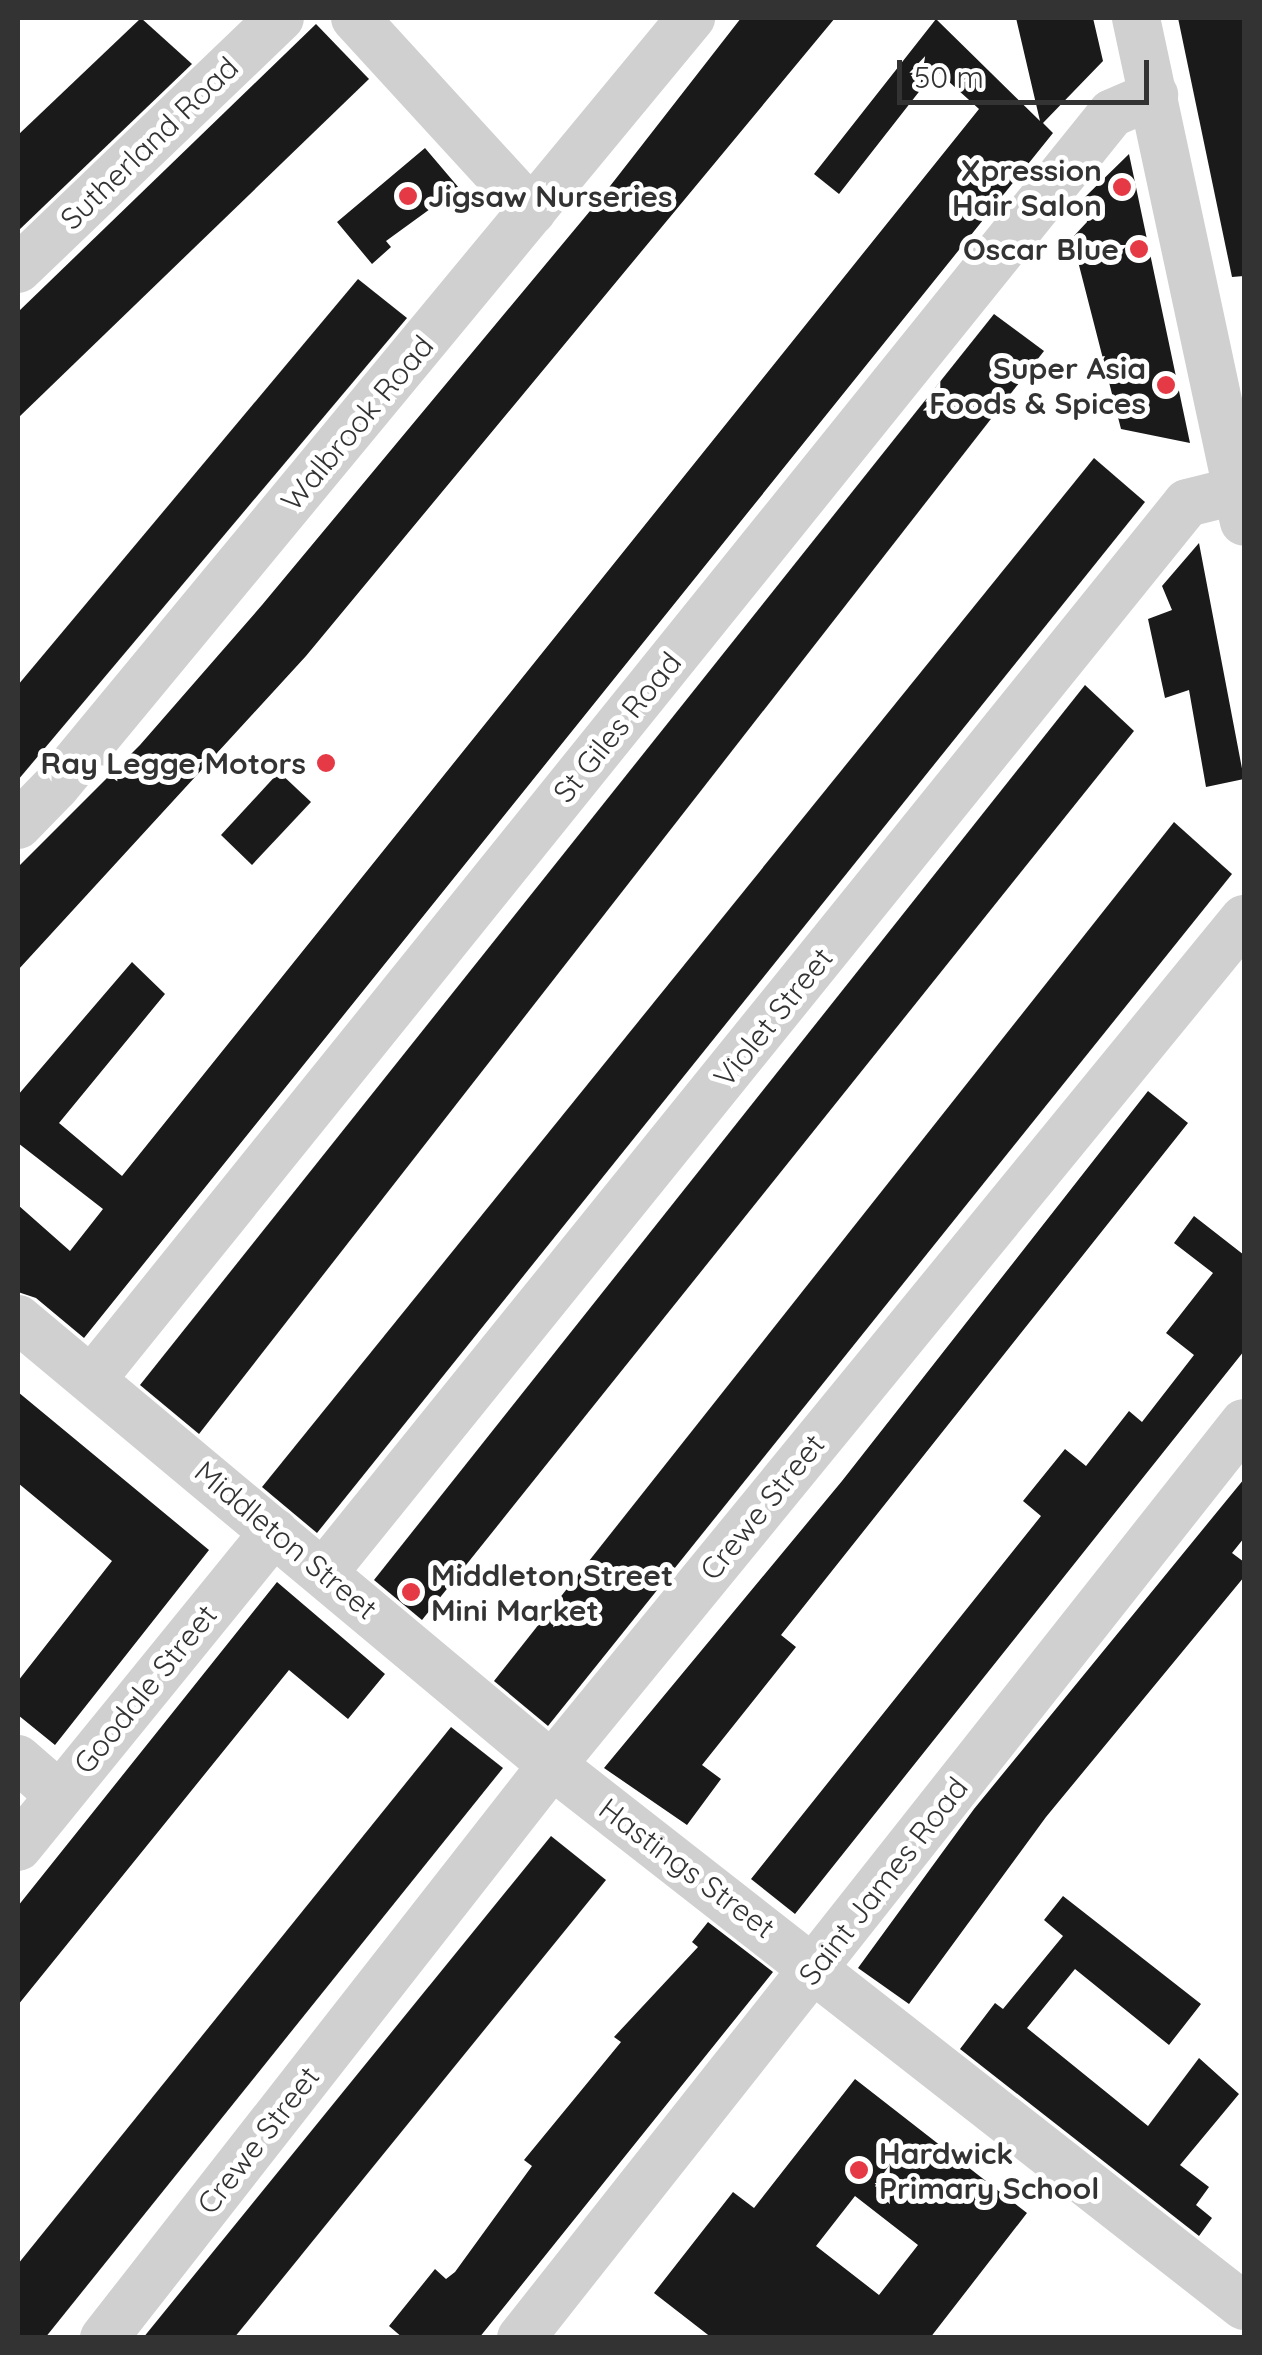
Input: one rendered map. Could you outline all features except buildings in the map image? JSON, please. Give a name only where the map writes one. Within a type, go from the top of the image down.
[{"type":"street","name":"Sutherland Road","points":[[18,269],[280,18]]},
{"type":"street","points":[[355,18],[532,212]]},
{"type":"street","name":"Walbrook Road","points":[[18,824],[691,18]]},
{"type":"street","points":[[1136,18],[1242,506]]},
{"type":"street","name":"St Giles Road","points":[[93,1378],[1112,112],[1154,95]]},
{"type":"street","name":"Violet Street","points":[[325,1572],[1187,503],[1242,506]]},
{"type":"street","name":"Crewe Street","points":[[104,2338],[552,1765],[1244,920]]},
{"type":"street","name":"Middleton Street","points":[[18,1318],[552,1765]]},
{"type":"street","name":"Saint James Road","points":[[523,2337],[1244,1423]]},
{"type":"street","name":"Goodale Street","points":[[18,1847],[274,1532]]},
{"type":"street","points":[[18,1760],[58,1794]]},
{"type":"street","name":"Hastings Street","points":[[552,1765],[816,1966],[1244,2306]]},
{"type":"place","name":"Xpression Hair Salon","points":[[1122,187]]},
{"type":"place","name":"Jigsaw Nurseries","points":[[408,196]]},
{"type":"place","name":"Oscar Blue","points":[[1139,249]]},
{"type":"place","name":"Super Asia Foods & Spices","points":[[1166,385]]},
{"type":"place","name":"Ray Legge Motors","points":[[326,763]]},
{"type":"place","name":"Middleton Street Mini Market","points":[[411,1592]]},
{"type":"place","name":"Hardwick Primary School","points":[[859,2170]]}]
